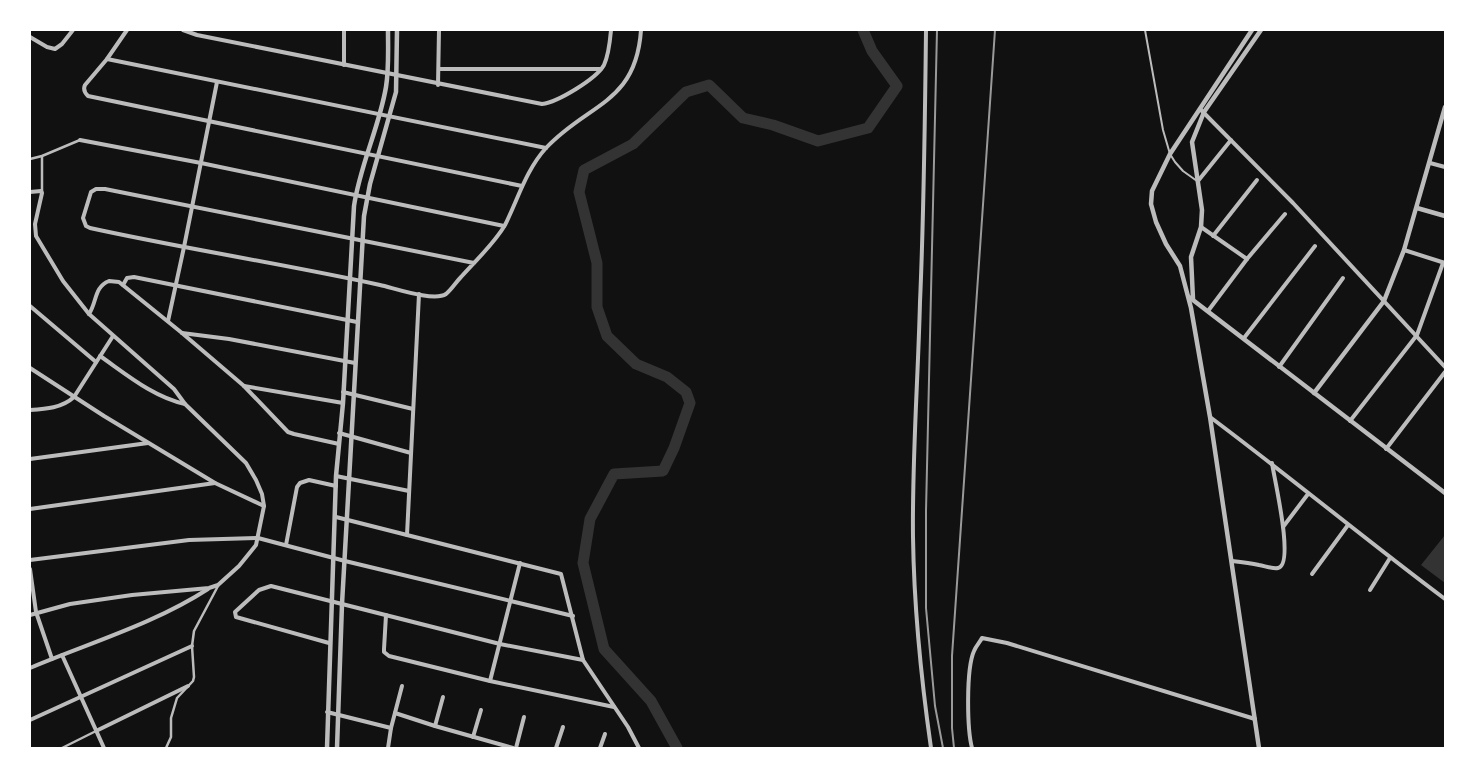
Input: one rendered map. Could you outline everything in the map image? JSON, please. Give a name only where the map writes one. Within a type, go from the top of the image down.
[{"type":"street","points":[[30,37],[47,47],[55,49],[59,47],[73,30]]},
{"type":"street","points":[[127,30],[107,59],[85,84],[84,89],[88,96],[522,186]]},
{"type":"street","points":[[183,30],[197,35],[542,104],[555,101],[564,96],[601,69],[607,57],[611,30]]},
{"type":"street","points":[[344,30],[344,65]]},
{"type":"street","points":[[327,748],[336,476],[343,404],[352,238],[356,194],[380,114],[388,74],[388,30]]},
{"type":"street","points":[[337,748],[342,604],[353,437],[362,240],[366,197],[396,92],[398,76],[397,30]]},
{"type":"street","points":[[438,84],[439,30]]},
{"type":"street","points":[[474,263],[105,189],[96,189],[91,192],[83,218],[86,226],[90,228],[440,297],[447,293],[474,263],[504,226],[530,170],[546,148],[579,120],[612,97],[622,86],[635,62],[641,30]]},
{"type":"street","points":[[926,30],[913,536],[922,685],[931,748]]},
{"type":"street","points":[[1252,30],[1202,110],[1192,142],[1202,210],[1201,227],[1191,257],[1191,308],[1210,417],[1259,748]]},
{"type":"street","points":[[1261,30],[1170,154],[1152,191],[1151,204],[1156,222],[1166,244],[1180,266],[1191,298],[1244,338],[1279,368],[1445,493]]},
{"type":"street","points":[[107,59],[546,148]]},
{"type":"street","points":[[439,69],[601,69]]},
{"type":"street","points":[[168,321],[217,82]]},
{"type":"street","points":[[1314,393],[1384,301],[1418,208],[1444,118],[1445,107]]},
{"type":"street","points":[[1202,110],[1293,203],[1445,368]]},
{"type":"street","points":[[30,159],[80,140],[356,194],[504,226]]},
{"type":"street","points":[[1197,181],[1231,140]]},
{"type":"street","points":[[42,156],[42,192],[35,224],[36,236],[63,280],[89,314],[167,382],[185,404],[246,463],[262,494],[264,506],[258,538],[250,553],[218,585],[198,621],[192,646],[194,677],[177,698],[171,718],[171,737],[166,748]]},
{"type":"street","points":[[1430,162],[1445,167]]},
{"type":"street","points":[[1213,236],[1257,180]]},
{"type":"street","points":[[30,192],[42,192]]},
{"type":"street","points":[[1418,208],[1445,216]]},
{"type":"street","points":[[1208,311],[1247,259],[1285,214]]},
{"type":"street","points":[[1201,227],[1247,259]]},
{"type":"street","points":[[30,238],[36,236]]},
{"type":"street","points":[[1244,338],[1315,246]]},
{"type":"street","points":[[1350,421],[1416,335],[1444,263],[1404,250]]},
{"type":"street","points":[[123,285],[125,279],[131,277],[357,322]]},
{"type":"street","points":[[1279,368],[1343,278]]},
{"type":"street","points":[[89,314],[95,304],[98,289],[103,284],[113,280],[123,285],[182,332],[244,386],[288,432],[339,444]]},
{"type":"street","points":[[407,535],[419,294]]},
{"type":"street","points":[[30,306],[96,362]]},
{"type":"street","points":[[182,332],[355,364]]},
{"type":"street","points":[[30,410],[61,405],[74,397],[113,336]]},
{"type":"street","points":[[100,356],[157,394],[185,404]]},
{"type":"street","points":[[30,368],[215,483],[264,506]]},
{"type":"street","points":[[1386,449],[1445,372]]},
{"type":"street","points":[[244,386],[343,404]]},
{"type":"street","points":[[343,392],[413,409]]},
{"type":"street","points":[[1210,417],[1272,463],[1308,494],[1445,599]]},
{"type":"street","points":[[339,433],[411,452]]},
{"type":"street","points":[[30,459],[148,443]]},
{"type":"street","points":[[1232,561],[1278,568],[1284,564],[1284,527],[1272,463]]},
{"type":"street","points":[[336,476],[409,491]]},
{"type":"street","points":[[286,545],[297,487],[300,482],[309,480],[336,486]]},
{"type":"street","points":[[30,509],[215,483]]},
{"type":"street","points":[[1284,527],[1308,494]]},
{"type":"street","points":[[336,517],[558,572],[562,577],[584,660],[628,727],[638,748]]},
{"type":"street","points":[[1312,574],[1348,525]]},
{"type":"street","points":[[30,560],[189,540],[258,538],[510,602],[573,616]]},
{"type":"street","points":[[1370,590],[1390,558]]},
{"type":"street","points":[[490,681],[520,563]]},
{"type":"street","points":[[30,569],[36,612],[52,659]]},
{"type":"street","points":[[30,668],[122,632],[218,585]]},
{"type":"street","points":[[330,643],[236,618],[235,612],[259,590],[271,586],[500,644],[584,660]]},
{"type":"street","points":[[30,615],[70,604],[132,595],[209,588]]},
{"type":"street","points":[[386,615],[384,649],[386,655],[490,681],[614,707]]},
{"type":"street","points":[[972,748],[968,706],[971,666],[974,652],[982,638],[1007,643],[1255,719]]},
{"type":"street","points":[[30,720],[192,646]]},
{"type":"street","points":[[62,655],[104,748]]},
{"type":"street","points":[[62,748],[188,686]]},
{"type":"street","points":[[388,748],[402,686]]},
{"type":"street","points":[[435,726],[443,697]]},
{"type":"street","points":[[473,737],[481,710]]},
{"type":"street","points":[[327,712],[391,728]]},
{"type":"street","points":[[395,713],[514,748],[524,717]]},
{"type":"street","points":[[556,748],[563,727]]},
{"type":"street","points":[[600,748],[605,734]]},
{"type":"street","points":[[492,748],[493,742]]},
{"type":"lane","points":[[1145,30],[1163,130],[1170,154],[1183,171],[1197,181]]},
{"type":"shaded area","points":[[1445,535],[1445,583],[1421,565]]},
{"type":"waterway","points":[[677,748],[651,701],[604,649],[583,563],[590,519],[614,474],[663,471],[674,448],[690,403],[686,392],[667,377],[636,364],[607,336],[597,307],[597,263],[579,192],[584,170],[633,144],[686,92],[709,85],[743,118],[773,125],[818,141],[868,128],[897,86],[872,51],[863,30]]},
{"type":"railway","points":[[937,30],[926,511],[926,608],[935,706],[943,748]]},
{"type":"railway","points":[[954,748],[952,728],[952,656],[995,30]]}]
